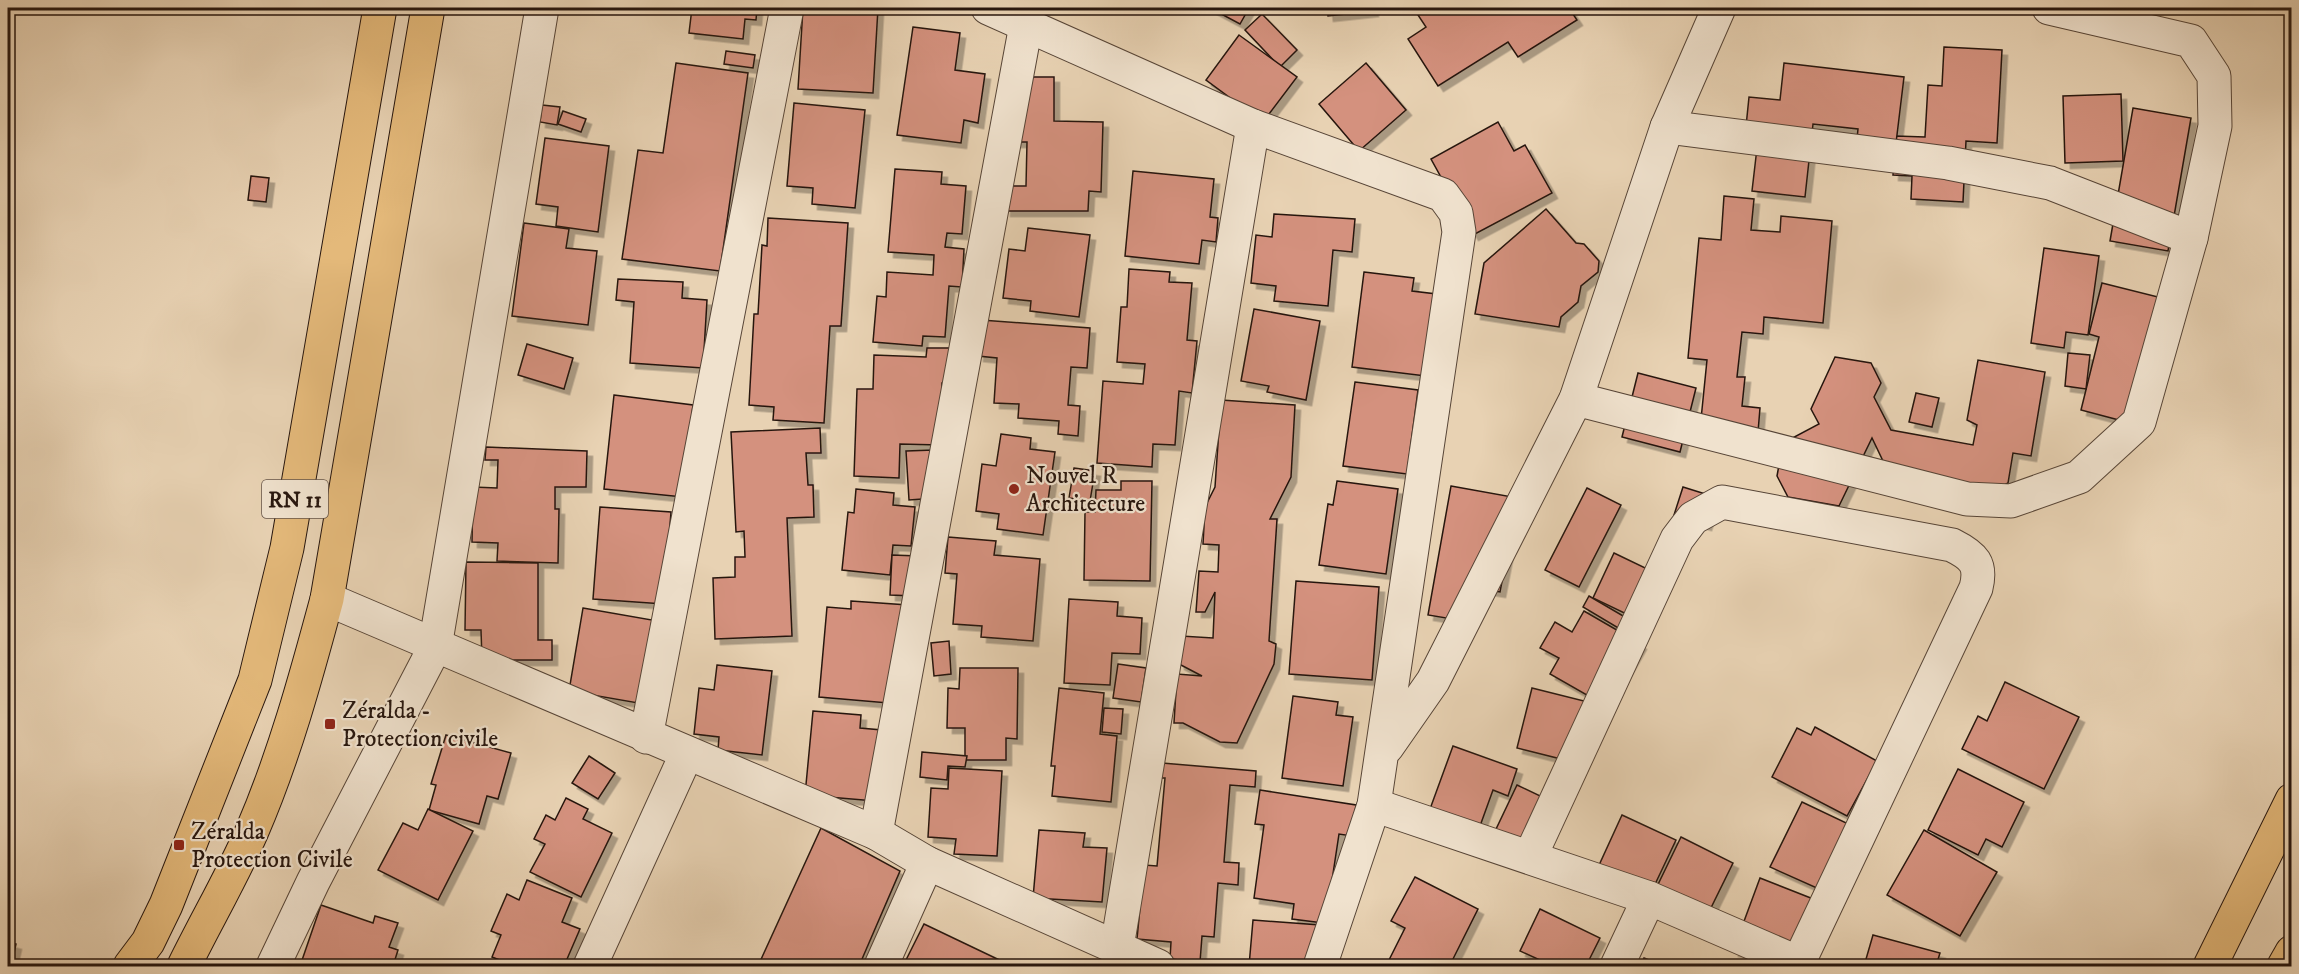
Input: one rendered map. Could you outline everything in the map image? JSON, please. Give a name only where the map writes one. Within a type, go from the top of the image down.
[{"type":"highway","name":"RN 11","points":[[130,966],[148,942],[166,905],[236,731],[261,657],[287,548],[380,8]]},
{"type":"highway","name":"RN 11","points":[[184,966],[251,832],[270,786],[308,669],[327,599],[428,8]]},
{"type":"highway","points":[[2210,966],[2292,800]]},
{"type":"highway","points":[[2284,966],[2292,952]]},
{"type":"street","points":[[273,966],[435,647],[542,8]]},
{"type":"street","points":[[646,737],[787,8]]},
{"type":"street","points":[[988,8],[1253,126],[1443,195],[1456,213],[1459,232],[1374,806],[1320,966]]},
{"type":"street","points":[[1382,754],[1433,681],[1576,399],[1667,127],[1719,8]]},
{"type":"street","points":[[1576,399],[1967,499],[2011,501],[2079,477],[2139,422],[2192,238],[2215,126],[2214,76],[2191,41],[2049,8]]},
{"type":"street","points":[[876,833],[1026,25]]},
{"type":"street","points":[[1118,947],[1253,126]]},
{"type":"street","points":[[1667,127],[1948,163],[2050,183],[2192,238]]},
{"type":"street","points":[[1374,806],[1649,898],[1798,965],[1976,588],[1980,573],[1975,561],[1966,552],[1952,545],[1722,502],[1694,518],[1677,539],[1530,857]]},
{"type":"street","points":[[327,599],[646,737],[876,833],[927,863],[1158,966]]},
{"type":"street","points":[[590,966],[687,753]]},
{"type":"street","points":[[881,966],[927,863]]},
{"type":"street","points":[[1617,966],[1649,898]]},
{"type":"building","points":[[692,8],[757,8],[756,20],[745,19],[743,39],[689,33]]},
{"type":"building","points":[[803,8],[878,8],[873,93],[798,89]]},
{"type":"building","points":[[1210,8],[1249,8],[1240,24]]},
{"type":"building","points":[[1327,8],[1372,8],[1373,11],[1328,16]]},
{"type":"building","points":[[1431,8],[1569,8],[1577,20],[1518,57],[1508,42],[1438,86],[1408,39],[1426,27],[1418,15]]},
{"type":"building","points":[[1262,14],[1297,50],[1280,67],[1245,30]]},
{"type":"building","points":[[913,27],[960,33],[955,70],[985,74],[978,123],[964,120],[961,143],[897,135]]},
{"type":"building","points":[[1239,35],[1297,77],[1263,122],[1206,80]]},
{"type":"building","points":[[1944,47],[2002,50],[1997,143],[1966,141],[1963,202],[1911,199],[1912,176],[1893,175],[1896,136],[1925,137],[1928,85],[1942,86]]},
{"type":"building","points":[[726,51],[755,55],[753,68],[724,64]]},
{"type":"building","points":[[676,63],[748,73],[720,271],[622,259],[638,150],[663,153]]},
{"type":"building","points":[[1366,63],[1406,110],[1359,151],[1319,104]]},
{"type":"building","points":[[1784,63],[1904,77],[1896,143],[1857,139],[1858,129],[1813,124],[1805,197],[1752,191],[1757,148],[1744,146],[1749,97],[1780,100]]},
{"type":"building","points":[[1016,77],[1054,77],[1054,121],[1103,122],[1101,192],[1089,191],[1088,211],[1005,211],[1006,186],[1026,186],[1027,142],[1014,142]]},
{"type":"building","points":[[2121,94],[2123,161],[2065,163],[2063,96]]},
{"type":"building","points":[[794,103],[865,110],[855,208],[812,204],[813,188],[787,186]]},
{"type":"building","points":[[542,105],[560,107],[557,125],[540,122]]},
{"type":"building","points":[[2133,108],[2191,118],[2168,251],[2110,241]]},
{"type":"building","points":[[563,111],[586,119],[581,132],[558,124]]},
{"type":"building","points":[[1498,122],[1514,151],[1525,145],[1552,193],[1473,235],[1431,159]]},
{"type":"building","points":[[545,138],[609,146],[598,232],[556,226],[558,207],[536,204]]},
{"type":"building","points":[[895,169],[942,172],[941,184],[966,186],[962,234],[947,233],[945,247],[964,249],[962,287],[949,286],[945,337],[923,336],[922,346],[873,342],[877,296],[886,297],[887,272],[933,275],[934,255],[888,252]]},
{"type":"building","points":[[1133,171],[1214,179],[1210,217],[1218,218],[1216,242],[1202,240],[1199,264],[1125,256]]},
{"type":"building","points":[[251,176],[269,178],[266,202],[248,200]]},
{"type":"building","points":[[1724,196],[1754,199],[1751,230],[1780,232],[1781,216],[1832,221],[1823,323],[1764,317],[1763,334],[1742,332],[1737,377],[1745,377],[1742,406],[1760,408],[1757,444],[1699,439],[1707,360],[1688,358],[1699,238],[1721,240]]},
{"type":"building","points":[[1546,209],[1576,243],[1584,244],[1599,261],[1598,272],[1581,286],[1578,302],[1561,317],[1559,327],[1475,314],[1484,263]]},
{"type":"building","points":[[1274,214],[1355,219],[1352,252],[1333,250],[1328,306],[1274,301],[1276,286],[1251,283],[1256,235],[1272,237]]},
{"type":"building","points":[[768,218],[848,223],[841,326],[830,326],[824,423],[773,420],[774,407],[749,405],[754,314],[758,314],[762,245],[767,246]]},
{"type":"building","points":[[524,223],[569,229],[566,248],[597,251],[588,325],[512,316]]},
{"type":"building","points":[[1028,228],[1090,235],[1079,317],[1030,311],[1031,301],[1003,298],[1009,249],[1025,251]]},
{"type":"building","points":[[2044,248],[2099,256],[2088,335],[2066,332],[2064,348],[2031,343]]},
{"type":"building","points":[[1129,269],[1170,272],[1169,282],[1192,283],[1187,340],[1197,341],[1192,393],[1179,391],[1175,445],[1153,444],[1152,467],[1097,463],[1103,381],[1143,384],[1145,364],[1117,362],[1121,307],[1127,307]]},
{"type":"building","points":[[1364,272],[1414,278],[1412,291],[1445,295],[1434,377],[1352,367]]},
{"type":"building","points":[[618,279],[683,282],[682,298],[707,300],[703,368],[630,363],[634,302],[616,300]]},
{"type":"building","points":[[2102,283],[2166,299],[2134,424],[2081,410],[2099,337],[2089,334]]},
{"type":"building","points":[[1254,309],[1320,321],[1306,400],[1267,392],[1269,386],[1241,381]]},
{"type":"building","points":[[981,320],[1090,328],[1087,368],[1071,367],[1068,405],[1080,406],[1078,436],[1058,434],[1059,421],[1018,418],[1019,404],[994,403],[997,358],[978,356]]},
{"type":"building","points":[[527,344],[573,358],[564,389],[518,375]]},
{"type":"building","points":[[927,348],[950,348],[949,384],[942,383],[940,445],[900,444],[899,478],[854,476],[857,389],[873,389],[874,355],[926,357]]},
{"type":"building","points":[[2068,353],[2090,355],[2086,389],[2065,386]]},
{"type":"building","points":[[1835,357],[1871,363],[1881,383],[1874,397],[1891,430],[1973,445],[1977,425],[1967,420],[1978,360],[2045,372],[2031,456],[2013,453],[2008,483],[1989,493],[1884,463],[1872,438],[1839,506],[1788,497],[1777,476],[1783,443],[1819,424],[1811,409]]},
{"type":"building","points":[[1638,373],[1696,388],[1680,452],[1622,437]]},
{"type":"building","points":[[1355,382],[1418,390],[1407,474],[1343,466]]},
{"type":"building","points":[[1916,393],[1939,398],[1932,427],[1909,422]]},
{"type":"building","points":[[614,395],[693,405],[683,497],[604,489]]},
{"type":"building","points":[[1221,400],[1295,405],[1291,477],[1270,519],[1277,519],[1269,641],[1276,644],[1274,664],[1237,743],[1220,742],[1183,723],[1174,723],[1177,674],[1202,676],[1179,664],[1181,636],[1213,638],[1215,592],[1205,612],[1196,612],[1199,571],[1218,572],[1219,545],[1203,544],[1205,507],[1215,487]]},
{"type":"building","points":[[820,428],[821,453],[806,453],[808,485],[813,485],[814,517],[787,518],[792,636],[715,639],[713,578],[735,577],[735,557],[745,557],[744,531],[736,532],[731,432]]},
{"type":"building","name":"Nouvel R Architecture","points":[[1001,434],[1031,438],[1030,449],[1055,452],[1043,535],[997,529],[999,514],[976,511],[982,464],[996,466]]},
{"type":"building","points":[[486,447],[587,451],[586,487],[555,487],[555,509],[559,509],[558,563],[497,561],[498,543],[472,542],[473,487],[497,488],[498,460],[485,460]]},
{"type":"building","points":[[934,450],[936,498],[909,500],[906,451]]},
{"type":"building","points":[[1074,468],[1095,471],[1090,501],[1069,498]]},
{"type":"building","points":[[1121,481],[1152,481],[1150,581],[1084,580],[1085,512],[1095,512],[1096,490],[1121,490]]},
{"type":"building","points":[[1337,481],[1398,489],[1386,574],[1319,565],[1328,504],[1333,505]]},
{"type":"building","points":[[1451,486],[1518,498],[1500,592],[1470,587],[1464,621],[1428,615]]},
{"type":"building","points":[[1683,487],[1715,497],[1706,525],[1674,515]]},
{"type":"building","points":[[1587,488],[1621,505],[1579,587],[1545,570]]},
{"type":"building","points":[[856,489],[894,493],[893,505],[915,507],[911,546],[893,545],[890,575],[842,570],[848,512],[854,513]]},
{"type":"building","points":[[600,507],[671,512],[664,604],[593,599]]},
{"type":"building","points":[[948,537],[996,541],[994,555],[1040,559],[1033,641],[981,637],[982,626],[953,624],[957,574],[945,573]]},
{"type":"building","points":[[1614,553],[1662,576],[1641,621],[1593,598]]},
{"type":"building","points":[[892,555],[918,556],[915,596],[890,595]]},
{"type":"building","points":[[466,562],[538,563],[538,640],[552,640],[552,660],[482,660],[481,630],[465,630]]},
{"type":"building","points":[[1296,581],[1379,587],[1372,680],[1289,674]]},
{"type":"building","points":[[1589,596],[1642,627],[1635,638],[1583,607]]},
{"type":"building","points":[[1069,599],[1118,602],[1117,616],[1142,618],[1140,654],[1112,653],[1110,685],[1064,683]]},
{"type":"building","points":[[851,601],[908,605],[900,704],[819,697],[827,607],[851,609]]},
{"type":"building","points":[[583,608],[652,620],[638,703],[569,691]]},
{"type":"building","points":[[1584,611],[1641,644],[1606,706],[1550,674],[1559,658],[1540,648],[1555,622],[1572,632]]},
{"type":"building","points":[[949,641],[951,674],[934,676],[931,643]]},
{"type":"building","points":[[1118,664],[1146,668],[1141,702],[1113,698]]},
{"type":"building","points":[[717,665],[772,671],[762,755],[718,750],[719,737],[694,734],[699,688],[714,690]]},
{"type":"building","points":[[960,668],[1018,668],[1017,739],[1006,738],[1006,760],[965,760],[965,728],[947,728],[948,688],[959,689]]},
{"type":"building","points":[[2005,682],[2079,717],[2044,789],[1962,749],[1978,716],[1987,721]]},
{"type":"building","points":[[1059,688],[1104,693],[1100,734],[1117,736],[1111,802],[1052,796],[1055,766],[1051,766]]},
{"type":"building","points":[[1532,688],[1592,703],[1577,763],[1517,748]]},
{"type":"building","points":[[1293,696],[1338,702],[1336,715],[1353,717],[1343,786],[1282,778]]},
{"type":"building","points":[[1104,708],[1123,709],[1121,734],[1102,732]]},
{"type":"building","points":[[813,711],[861,715],[860,728],[882,730],[875,801],[805,795]]},
{"type":"building","points":[[1815,727],[1877,761],[1847,816],[1772,777],[1797,728],[1811,735]]},
{"type":"building","points":[[446,735],[511,753],[498,799],[487,796],[479,824],[429,810],[436,785],[431,784]]},
{"type":"building","points":[[1453,746],[1517,769],[1508,796],[1493,790],[1480,826],[1430,809]]},
{"type":"building","points":[[922,752],[967,756],[965,767],[948,766],[947,780],[920,777]]},
{"type":"building","points":[[589,756],[615,773],[598,799],[572,783]]},
{"type":"building","points":[[1162,763],[1256,771],[1255,787],[1230,785],[1224,862],[1239,863],[1238,885],[1218,883],[1214,937],[1202,936],[1200,962],[1170,959],[1171,942],[1137,939],[1144,865],[1157,866],[1165,778],[1161,778]]},
{"type":"building","points":[[949,768],[1002,771],[997,856],[954,854],[956,839],[928,837],[931,788],[948,789]]},
{"type":"building","points":[[1958,769],[2024,802],[2002,847],[1986,839],[1978,855],[1928,830]]},
{"type":"building","points":[[1517,785],[1555,803],[1525,864],[1488,846]]},
{"type":"building","points":[[1260,790],[1356,805],[1352,836],[1339,834],[1331,887],[1331,924],[1292,919],[1294,904],[1254,898],[1264,825],[1255,824]]},
{"type":"building","points":[[566,798],[588,809],[583,819],[612,833],[581,897],[530,872],[545,844],[534,839],[546,815],[555,820]]},
{"type":"building","points":[[1802,802],[1859,829],[1828,893],[1770,867]]},
{"type":"building","points":[[428,809],[473,831],[438,900],[378,870],[403,823],[418,830]]},
{"type":"building","points":[[1622,815],[1676,840],[1648,899],[1595,874]]},
{"type":"building","points":[[821,828],[900,871],[859,966],[758,966]]},
{"type":"building","points":[[1039,830],[1085,833],[1083,847],[1107,848],[1102,902],[1033,898]]},
{"type":"building","points":[[1924,830],[1997,872],[1960,936],[1887,895]]},
{"type":"building","points":[[1681,837],[1733,863],[1702,926],[1650,901]]},
{"type":"building","points":[[1415,877],[1478,909],[1450,965],[1454,966],[1386,966],[1405,928],[1391,921]]},
{"type":"building","points":[[1760,878],[1826,904],[1802,966],[1733,951]]},
{"type":"building","points":[[527,880],[572,898],[562,922],[580,929],[564,966],[543,966],[533,963],[532,966],[515,966],[492,957],[501,935],[491,931],[507,894],[519,900]]},
{"type":"building","points":[[321,905],[373,923],[375,916],[398,923],[389,947],[398,950],[393,966],[300,966]]},
{"type":"building","points":[[1540,909],[1600,938],[1586,966],[1553,966],[1520,951]]},
{"type":"building","points":[[1253,920],[1320,925],[1316,966],[1249,966]]},
{"type":"building","points":[[924,924],[1012,966],[903,966]]},
{"type":"building","points":[[1873,935],[1940,953],[1936,966],[1864,966]]},
{"type":"building","points":[[8,942],[16,944],[11,966],[8,966]]},
{"type":"building","points":[[1644,958],[1664,966],[1640,966]]},
{"type":"place","name":"Nouvel R Architecture","points":[[1014,489]]},
{"type":"place","name":"Zéralda - Protection civile","points":[[330,724]]},
{"type":"place","name":"Zéralda Protection Civile","points":[[179,845]]}]
